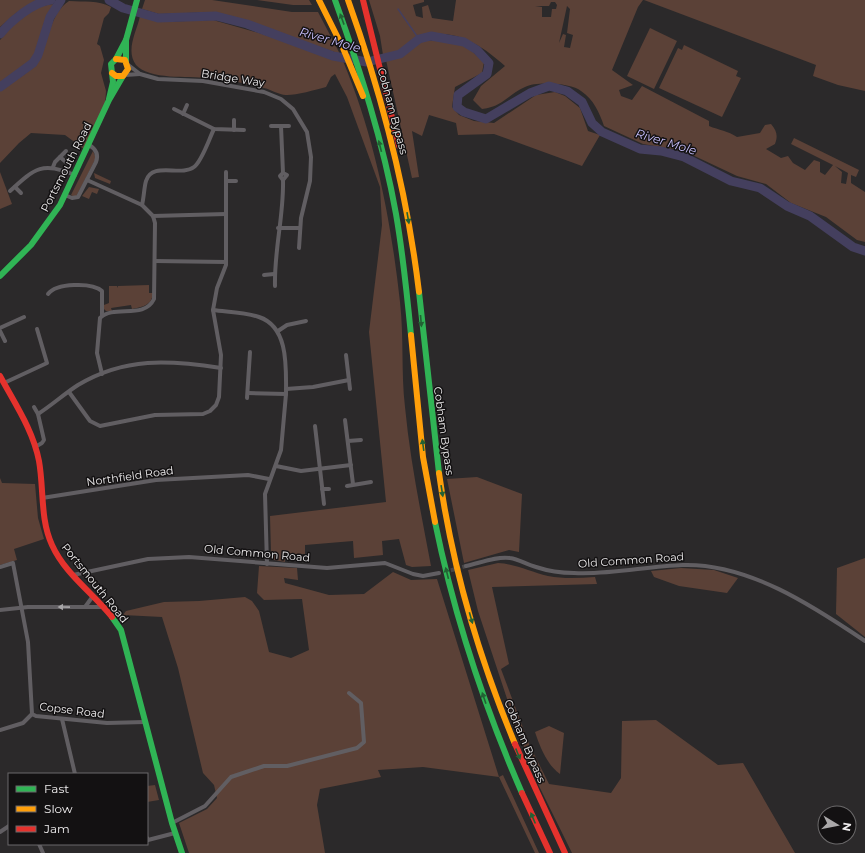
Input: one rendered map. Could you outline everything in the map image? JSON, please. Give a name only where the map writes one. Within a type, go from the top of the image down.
[{"type":"main road","points":[[126,40],[128,69],[124,75],[116,76],[112,73],[111,64],[116,60],[126,40],[137,0]]},
{"type":"main road","points":[[320,0],[362,86]]},
{"type":"main road","name":"Cobham Bypass","points":[[335,0],[349,38],[362,86],[377,130],[390,184],[401,241],[428,487],[441,550],[457,611],[484,701],[536,825],[550,853]]},
{"type":"main road","name":"Cobham Bypass","points":[[348,0],[380,84],[404,196],[418,282],[434,441],[446,516],[466,599],[489,681],[522,762],[565,853]]},
{"type":"main road","points":[[363,0],[373,38],[380,84]]},
{"type":"main road","points":[[116,60],[122,59],[127,63]]},
{"type":"main road","name":"Portsmouth Road","points":[[109,100],[112,73]]},
{"type":"main road","name":"Portsmouth Road","points":[[1,276],[39,236],[65,195],[109,100],[124,75]]},
{"type":"main road","name":"Portsmouth Road","points":[[0,376],[28,429],[35,447],[40,469],[45,524],[51,544],[60,560],[117,623],[122,634],[180,852]]},
{"type":"street","name":"Bridge Way","points":[[127,63],[140,74]]},
{"type":"street","name":"Bridge Way","points":[[124,75],[140,74],[166,81],[203,82],[257,90],[275,96],[289,106],[304,124],[309,136],[311,151],[311,176],[302,213],[299,248]]},
{"type":"street","points":[[183,114],[186,105]]},
{"type":"street","points":[[174,109],[214,129],[244,130]]},
{"type":"street","points":[[234,120],[234,130]]},
{"type":"street","points":[[272,126],[289,126]]},
{"type":"street","points":[[275,286],[274,274],[278,228],[284,195],[283,180],[287,177],[283,173],[281,126]]},
{"type":"street","points":[[142,205],[148,176],[155,171],[186,171],[195,166],[214,129]]},
{"type":"street","points":[[65,195],[72,198],[78,197],[87,180],[98,157],[95,149],[89,145]]},
{"type":"street","points":[[53,167],[55,162],[66,151]]},
{"type":"street","points":[[60,157],[67,163]]},
{"type":"street","points":[[10,191],[36,170],[53,167],[75,175]]},
{"type":"street","points":[[69,392],[90,420],[100,426],[155,415],[202,414],[212,410],[217,403],[221,368],[220,346],[213,310],[215,294],[226,262],[226,172]]},
{"type":"street","points":[[87,180],[142,205],[153,216],[155,297],[151,305],[142,309],[102,316]]},
{"type":"street","points":[[226,181],[236,181]]},
{"type":"street","points":[[15,187],[21,193]]},
{"type":"street","points":[[153,216],[226,214]]},
{"type":"street","points":[[278,228],[300,228]]},
{"type":"street","points":[[155,261],[226,262]]},
{"type":"street","points":[[264,275],[274,274]]},
{"type":"street","points":[[48,294],[58,286],[97,287],[102,291],[102,316],[98,322],[97,348],[102,374]]},
{"type":"street","points":[[213,310],[259,317],[271,324],[278,331],[283,343],[286,392],[282,442],[276,466],[269,479],[264,500],[267,564]]},
{"type":"street","points":[[0,328],[24,317]]},
{"type":"street","points":[[278,331],[287,325],[306,321]]},
{"type":"street","points":[[4,383],[47,363],[37,329]]},
{"type":"street","points":[[0,331],[4,341]]},
{"type":"street","points":[[247,398],[250,352]]},
{"type":"street","points":[[346,355],[350,389]]},
{"type":"street","points":[[38,414],[69,392],[102,374],[123,366],[147,362],[180,362],[221,368]]},
{"type":"street","points":[[248,393],[286,392],[349,380]]},
{"type":"street","points":[[34,407],[38,414],[44,440],[35,447]]},
{"type":"street","points":[[345,420],[353,484]]},
{"type":"street","points":[[315,426],[324,504]]},
{"type":"street","points":[[348,441],[361,440]]},
{"type":"street","points":[[276,466],[296,471],[351,465]]},
{"type":"street","name":"Northfield Road","points":[[42,498],[156,480],[248,475],[269,479]]},
{"type":"street","points":[[347,486],[371,482]]},
{"type":"street","points":[[322,490],[329,489]]},
{"type":"street","name":"Old Common Road","points":[[73,575],[129,562],[167,557],[200,557],[267,564],[328,568],[385,562],[413,574],[422,576],[439,573]]},
{"type":"street","name":"Old Common Road","points":[[466,566],[500,558],[511,558],[559,573],[586,574],[683,565],[704,565],[720,568],[770,584],[830,617],[865,641]]},
{"type":"street","name":"Copse Road","points":[[0,567],[13,563],[23,607],[28,642],[32,714],[36,716],[107,723],[145,722]]},
{"type":"street","points":[[84,607],[93,596]]},
{"type":"street","points":[[0,610],[23,607],[103,607]]},
{"type":"street","points":[[172,823],[205,806],[231,777],[264,766],[287,766],[357,748],[364,742],[361,703],[349,694]]},
{"type":"street","points":[[0,730],[22,723],[32,714]]},
{"type":"street","points":[[62,719],[75,773]]},
{"type":"street","points":[[148,840],[175,833]]},
{"type":"shaded area","points":[[0,0],[37,0],[16,13],[0,27]]},
{"type":"shaded area","points":[[145,0],[212,0],[292,12],[318,12],[340,54],[238,18],[214,12],[159,14],[142,9]]},
{"type":"shaded area","points":[[257,0],[309,0],[312,5],[293,5]]},
{"type":"shaded area","points":[[369,0],[424,0],[424,2],[413,5],[416,16],[423,18],[422,7],[428,5],[432,18],[453,21],[456,0],[643,0],[638,7],[612,70],[633,85],[619,90],[621,96],[632,100],[642,86],[709,121],[709,126],[737,137],[760,133],[765,125],[771,124],[776,131],[775,144],[766,149],[781,158],[788,156],[793,163],[805,170],[814,160],[820,162],[820,172],[825,175],[833,165],[791,144],[794,138],[859,170],[856,177],[851,175],[851,183],[865,192],[865,242],[857,240],[826,217],[791,203],[766,184],[737,176],[684,151],[643,144],[604,126],[593,102],[576,88],[554,84],[530,85],[519,90],[501,103],[482,109],[473,100],[481,86],[505,66],[476,44],[465,39],[443,34],[431,34],[416,38],[397,52],[383,55],[380,36]],"holes":[[[551,2],[555,2],[557,5],[556,9],[552,9],[551,17],[542,17],[542,7],[535,6],[549,6]],[[567,6],[570,9],[567,33],[573,35],[570,48],[564,47],[566,35],[563,34],[559,43]],[[835,166],[848,173],[846,184],[841,183],[842,172]]]},
{"type":"shaded area","points":[[644,0],[865,0],[865,91],[838,85],[813,76],[816,65]]},
{"type":"shaded area","points":[[69,1],[96,2],[111,7],[109,13],[104,18],[97,44],[100,46],[104,60],[101,73],[106,91],[105,105],[84,149],[65,135],[31,133],[0,163],[0,90],[36,64],[42,53],[54,20],[63,6]]},
{"type":"shaded area","points":[[54,4],[44,23],[36,54],[29,63],[0,84],[0,40],[24,16],[38,8]]},
{"type":"shaded area","points":[[140,16],[160,22],[213,20],[259,33],[343,61],[373,149],[392,240],[401,315],[403,381],[407,427],[431,566],[412,567],[406,565],[399,539],[382,541],[383,555],[354,558],[353,541],[305,545],[305,554],[285,554],[285,562],[274,560],[271,553],[270,516],[386,502],[369,332],[382,225],[380,187],[347,97],[335,74],[331,77],[326,87],[285,95],[228,80],[170,76],[150,73],[142,70],[136,65],[133,59],[133,40]]},
{"type":"shaded area","points":[[650,28],[677,41],[654,89],[627,76]]},
{"type":"shaded area","points":[[436,40],[466,46],[484,62],[482,73],[455,87],[452,107],[459,115],[474,121],[494,123],[536,95],[555,92],[565,96],[580,108],[588,131],[600,135],[582,166],[494,134],[458,135],[456,123],[429,115],[422,136],[412,131],[419,177],[412,178],[386,60],[401,55],[422,42]]},
{"type":"shaded area","points":[[684,45],[738,71],[736,76],[741,78],[722,117],[659,88],[678,48],[682,50]]},
{"type":"shaded area","points":[[93,151],[96,158],[77,195],[74,197],[71,195]]},
{"type":"shaded area","points":[[0,172],[12,204],[0,209]]},
{"type":"shaded area","points":[[94,173],[111,181],[110,184],[95,178]]},
{"type":"shaded area","points":[[89,187],[99,189],[97,194],[92,192],[89,199],[82,196]]},
{"type":"shaded area","points":[[149,285],[149,293],[153,293],[151,300],[146,305],[132,309],[131,305],[111,308],[112,311],[106,311],[104,309],[104,305],[109,303],[109,286],[117,286],[117,288],[118,286]]},
{"type":"shaded area","points":[[477,477],[522,494],[519,552],[509,550],[464,563],[447,479]]},
{"type":"shaded area","points":[[0,478],[2,483],[35,484],[38,518],[44,539],[14,549],[17,560],[0,565]]},
{"type":"shaded area","points":[[865,558],[865,637],[836,614],[837,568]]},
{"type":"shaded area","points":[[498,563],[523,568],[554,577],[595,577],[597,584],[492,587],[509,664],[501,669],[529,744],[549,784],[611,793],[621,778],[622,721],[656,720],[718,765],[743,763],[795,853],[572,853],[539,786],[516,726],[478,611],[468,570]]},
{"type":"shaded area","points":[[259,566],[297,568],[298,580],[284,578],[285,583],[329,595],[364,594],[393,572],[411,580],[437,579],[499,777],[423,767],[378,770],[381,777],[320,789],[317,805],[325,853],[189,853],[179,823],[207,809],[217,798],[214,785],[203,773],[178,668],[162,617],[123,615],[126,611],[164,602],[245,597],[252,601],[259,611],[269,652],[291,658],[309,650],[302,599],[264,600],[257,593]]},
{"type":"shaded area","points":[[681,568],[714,570],[738,578],[727,593],[679,586],[654,577],[651,571]]},
{"type":"shaded area","points":[[549,726],[564,733],[560,774],[548,761],[535,732]]},
{"type":"shaded area","points":[[503,775],[539,853],[535,853],[499,777]]},
{"type":"shaded area","points":[[155,785],[159,800],[148,802],[148,786]]},
{"type":"waterway","name":"River Mole","points":[[0,34],[10,23],[30,8],[37,4],[51,0]]},
{"type":"waterway","name":"River Mole","points":[[0,87],[33,63],[38,55],[50,17],[61,0]]},
{"type":"waterway","name":"River Mole","points":[[109,0],[123,8],[158,18],[216,16],[247,24],[333,56],[367,62],[400,54],[419,39],[431,36],[464,42],[477,50],[489,63],[487,74],[458,95],[457,107],[464,112],[486,119],[530,93],[549,86],[567,91],[582,102],[592,123],[602,132],[640,149],[661,151],[684,157],[731,181],[760,188],[787,206],[810,216],[853,247],[865,251]]},
{"type":"waterway","points":[[398,9],[419,39]]},
{"type":"tunnel","points":[[445,572],[466,566]]},
{"type":"traffic: fast","points":[[126,62],[126,40],[137,0]]},
{"type":"traffic: fast","points":[[335,0],[370,106],[391,187],[401,244],[411,335]]},
{"type":"traffic: fast","points":[[109,99],[113,82],[111,64],[116,59],[126,40]]},
{"type":"traffic: fast","points":[[0,276],[31,245],[60,205],[109,100],[123,76]]},
{"type":"traffic: fast","points":[[419,292],[439,473]]},
{"type":"traffic: fast","points":[[435,522],[451,591],[471,660],[495,727],[522,793]]},
{"type":"traffic: fast","points":[[112,617],[121,630],[172,823],[182,853]]},
{"type":"traffic: slow","points":[[319,0],[343,48],[363,96]]},
{"type":"traffic: slow","points":[[348,0],[372,72],[392,144],[408,217],[419,292]]},
{"type":"traffic: slow","points":[[112,73],[116,76],[123,76],[128,69],[125,60],[116,59]]},
{"type":"traffic: slow","points":[[411,335],[423,457],[435,522]]},
{"type":"traffic: slow","points":[[439,473],[451,542],[468,611],[490,678],[515,744]]},
{"type":"traffic: jam","points":[[363,0],[399,146]]},
{"type":"traffic: jam","points":[[0,376],[23,417],[36,450],[41,472],[44,514],[48,535],[52,545],[64,565],[112,617]]},
{"type":"traffic: jam","points":[[515,744],[565,853]]},
{"type":"traffic: jam","points":[[522,793],[550,853]]}]
